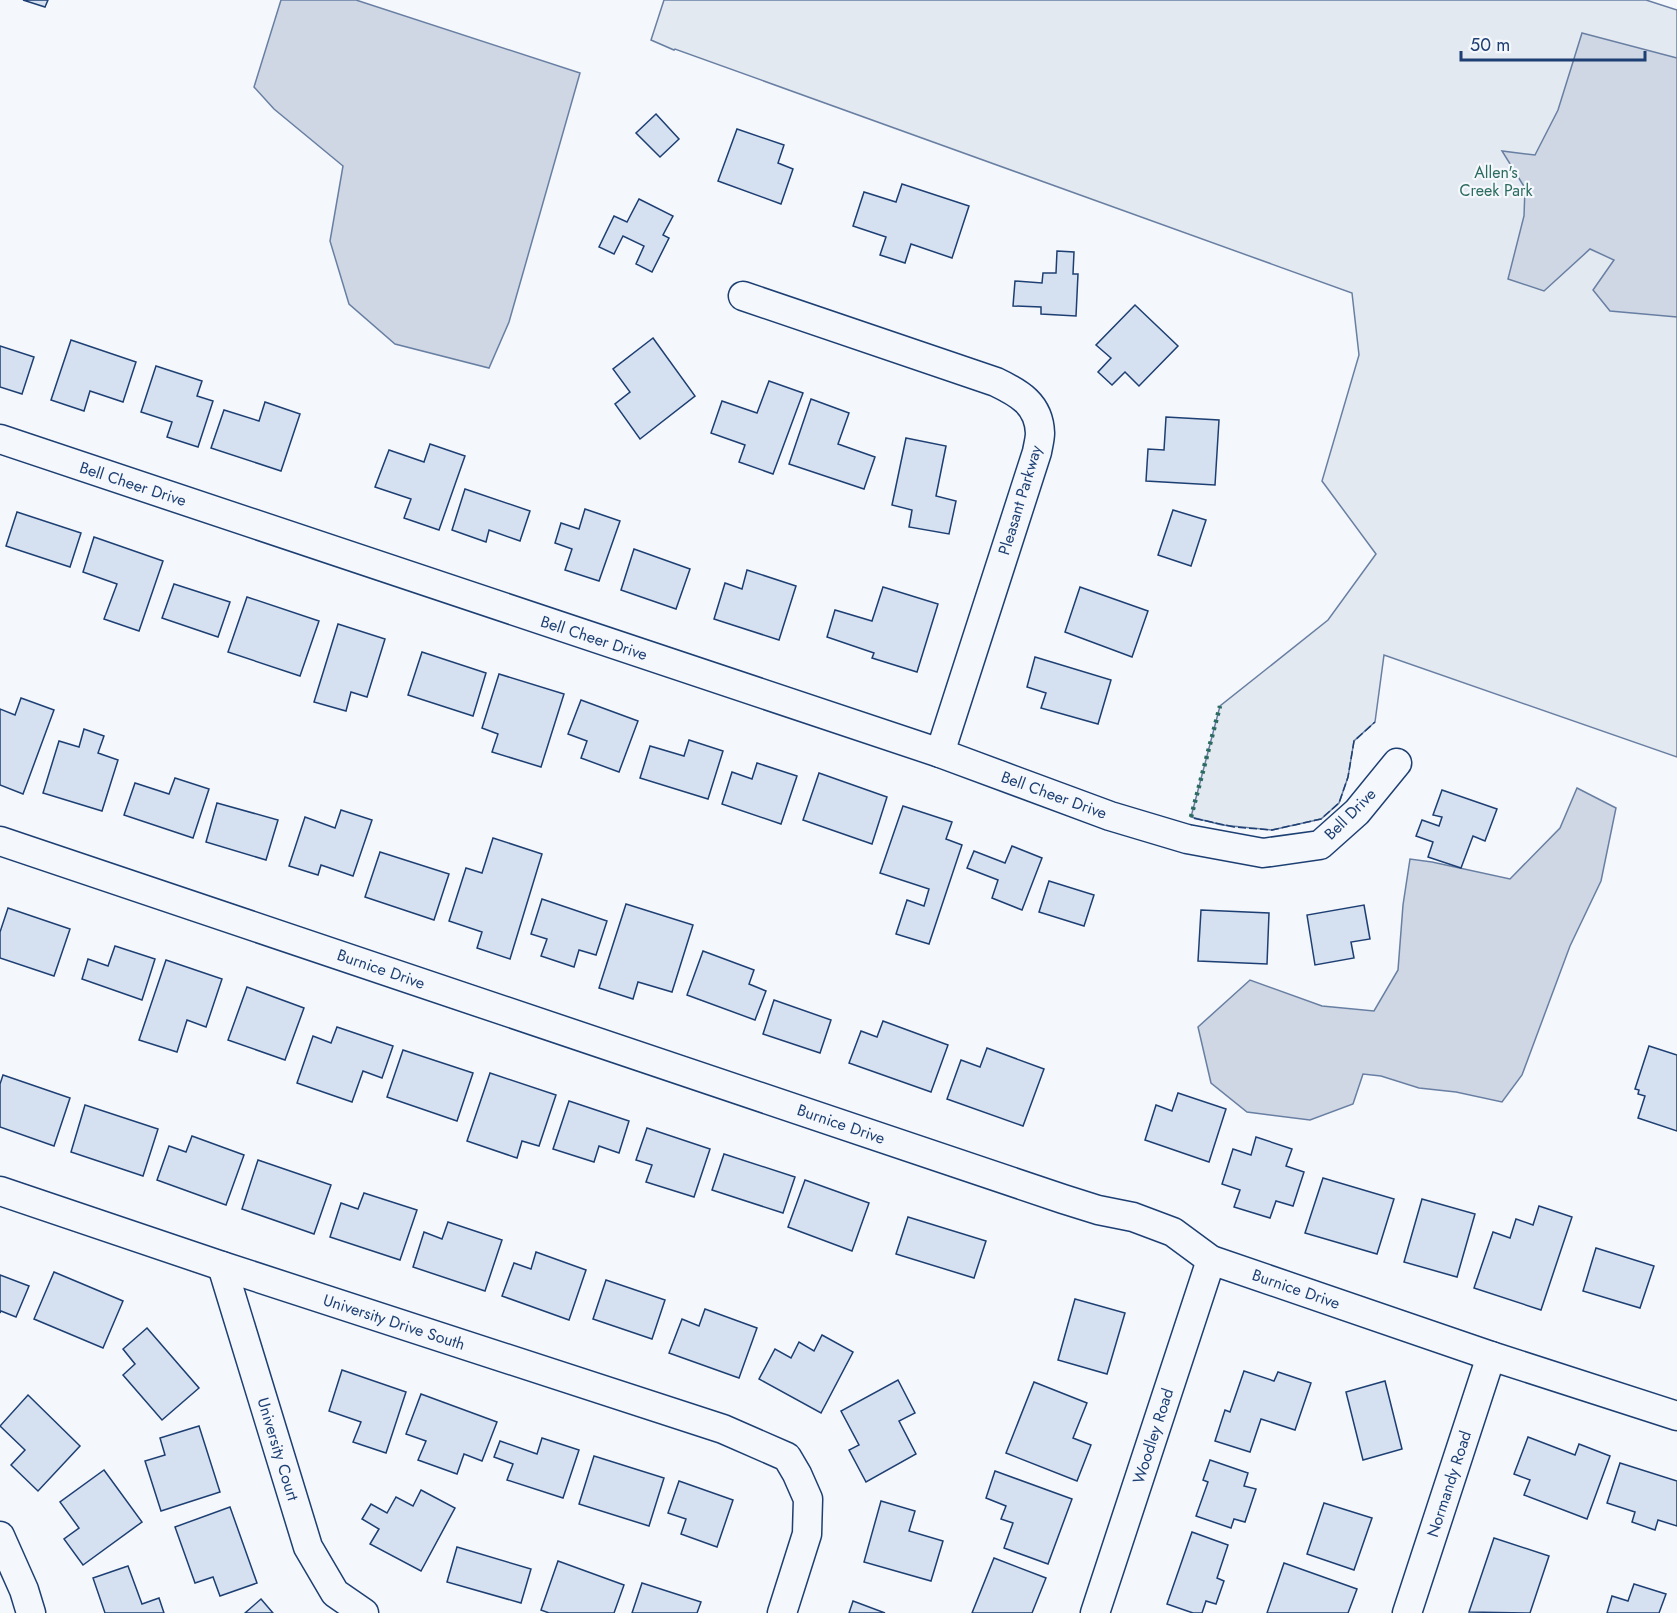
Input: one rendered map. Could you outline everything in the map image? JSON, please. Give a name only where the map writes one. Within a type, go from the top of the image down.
[{"type":"street","name":"Pleasant Parkway","points":[[743,296],[996,382],[1016,392],[1034,408],[1040,432],[1037,452],[940,753]]},
{"type":"street","name":"Bell Cheer Drive","points":[[0,439],[940,753],[1110,816],[1187,838]]},
{"type":"street","name":"Bell Drive","points":[[1187,838],[1263,853],[1320,845],[1357,812],[1397,763]]},
{"type":"street","name":"Burnice Drive","points":[[0,841],[1063,1199],[1098,1210],[1133,1217],[1173,1232],[1211,1260],[1491,1356],[1677,1416]]},
{"type":"street","name":"University Drive South","points":[[0,1191],[222,1266],[723,1429],[787,1457],[808,1499],[807,1534],[782,1613]]},
{"type":"street","name":"Woodley Road","points":[[1095,1613],[1211,1260]]},
{"type":"street","name":"University Court","points":[[222,1266],[308,1547],[335,1593],[364,1613]]},
{"type":"street","name":"Normandy Road","points":[[1407,1613],[1491,1356]]},
{"type":"street","points":[[0,1536],[24,1590],[31,1613]]},
{"type":"green space","name":"Allen's Creek Park","points":[[664,0],[1646,0],[1677,10],[1677,757],[1384,655],[1375,722],[1354,741],[1348,777],[1339,803],[1321,819],[1272,830],[1222,825],[1191,817],[1220,706],[1328,620],[1376,554],[1322,481],[1359,355],[1352,293],[674,50],[651,40]]},
{"type":"shaded area","points":[[281,0],[356,0],[580,73],[509,322],[489,368],[395,344],[349,304],[330,241],[343,166],[274,109],[254,87]]},
{"type":"shaded area","points":[[1582,33],[1677,58],[1677,317],[1610,311],[1593,290],[1614,260],[1590,249],[1544,291],[1508,279],[1524,216],[1525,188],[1502,151],[1535,155],[1558,110]]},
{"type":"shaded area","points":[[1577,788],[1616,808],[1601,881],[1570,946],[1522,1075],[1502,1102],[1456,1092],[1419,1088],[1381,1076],[1363,1074],[1353,1104],[1310,1120],[1247,1112],[1211,1083],[1198,1027],[1250,980],[1322,1006],[1374,1011],[1398,970],[1403,905],[1410,859],[1510,879],[1560,828]]},
{"type":"building","points":[[23,0],[48,0],[45,7]]},
{"type":"building","points":[[656,114],[679,139],[660,157],[636,133]]},
{"type":"building","points":[[737,129],[784,145],[778,163],[793,169],[781,204],[718,181]]},
{"type":"building","points":[[902,184],[969,206],[952,258],[911,244],[905,263],[880,255],[886,237],[853,226],[864,192],[896,202]]},
{"type":"building","points":[[639,199],[673,216],[663,235],[669,238],[652,272],[636,264],[644,246],[623,236],[614,254],[599,247],[614,216],[627,222]]},
{"type":"building","points":[[1057,251],[1074,252],[1073,274],[1078,274],[1076,316],[1041,314],[1041,307],[1013,306],[1015,281],[1042,283],[1043,273],[1056,273]]},
{"type":"building","points":[[1135,305],[1178,346],[1139,386],[1125,372],[1112,385],[1098,372],[1111,358],[1096,345]]},
{"type":"building","points":[[653,338],[695,396],[640,439],[615,404],[630,392],[613,369]]},
{"type":"building","points":[[71,340],[136,362],[123,402],[90,391],[84,411],[51,400]]},
{"type":"building","points":[[0,346],[34,357],[22,394],[0,387]]},
{"type":"building","points":[[156,366],[202,381],[197,396],[213,401],[198,447],[167,437],[172,422],[141,412]]},
{"type":"building","points":[[769,381],[803,393],[773,474],[739,462],[745,445],[711,433],[722,401],[757,413]]},
{"type":"building","points":[[811,399],[849,413],[838,444],[875,457],[864,489],[789,464]]},
{"type":"building","points":[[265,402],[300,414],[281,471],[211,448],[224,410],[259,421]]},
{"type":"building","points":[[1166,417],[1219,420],[1215,485],[1146,481],[1148,449],[1164,450]]},
{"type":"building","points":[[906,438],[946,446],[936,496],[956,501],[949,534],[909,527],[912,510],[892,505]]},
{"type":"building","points":[[430,444],[465,456],[439,530],[404,518],[411,499],[375,487],[389,450],[424,462]]},
{"type":"building","points":[[465,489],[530,511],[520,541],[489,530],[486,542],[452,530]]},
{"type":"building","points":[[585,509],[620,521],[599,581],[565,570],[572,549],[555,543],[561,523],[579,529]]},
{"type":"building","points":[[1173,510],[1206,520],[1191,566],[1158,555]]},
{"type":"building","points":[[17,512],[81,533],[70,567],[6,546]]},
{"type":"building","points":[[94,537],[163,561],[139,631],[104,619],[117,584],[83,572]]},
{"type":"building","points":[[634,549],[690,569],[676,609],[621,590]]},
{"type":"building","points":[[747,570],[796,586],[779,640],[714,619],[725,583],[742,589]]},
{"type":"building","points":[[174,584],[230,602],[218,637],[162,618]]},
{"type":"building","points":[[883,587],[938,604],[917,672],[872,658],[874,653],[827,637],[835,610],[872,621]]},
{"type":"building","points":[[1080,587],[1148,611],[1132,657],[1065,632]]},
{"type":"building","points":[[247,597],[319,621],[300,676],[228,652]]},
{"type":"building","points":[[338,624],[385,639],[367,697],[351,692],[346,711],[314,702]]},
{"type":"building","points":[[422,652],[486,673],[473,716],[408,695]]},
{"type":"building","points":[[1035,657],[1111,680],[1098,724],[1041,708],[1046,693],[1027,687]]},
{"type":"building","points":[[499,674],[564,694],[541,767],[492,752],[498,734],[482,728]]},
{"type":"building","points":[[21,698],[54,710],[23,794],[0,785],[0,709],[15,715]]},
{"type":"building","points":[[581,700],[638,721],[619,772],[581,758],[587,741],[568,734]]},
{"type":"building","points":[[84,729],[104,736],[98,753],[118,760],[102,811],[43,793],[59,741],[79,747]]},
{"type":"building","points":[[689,740],[723,751],[708,799],[640,778],[650,746],[684,756]]},
{"type":"building","points":[[757,763],[797,776],[781,824],[722,804],[732,772],[752,779]]},
{"type":"building","points":[[819,773],[887,797],[872,844],[803,820]]},
{"type":"building","points":[[175,778],[209,789],[193,838],[124,815],[135,783],[169,794]]},
{"type":"building","points":[[1442,790],[1497,809],[1485,841],[1473,836],[1461,868],[1428,857],[1433,842],[1416,836],[1422,820],[1439,826],[1442,817],[1433,815]]},
{"type":"building","points":[[217,803],[278,820],[266,860],[206,842]]},
{"type":"building","points":[[903,806],[952,822],[946,839],[962,845],[929,944],[896,934],[907,900],[924,906],[929,889],[880,873]]},
{"type":"building","points":[[341,810],[372,820],[353,876],[321,865],[318,875],[289,866],[305,817],[335,828]]},
{"type":"building","points":[[493,838],[542,854],[510,959],[477,948],[482,932],[449,921],[466,868],[482,873]]},
{"type":"building","points":[[1012,846],[1042,858],[1022,910],[992,898],[998,880],[967,868],[974,851],[1005,863]]},
{"type":"building","points":[[380,852],[449,874],[434,920],[365,897]]},
{"type":"building","points":[[1049,881],[1094,895],[1084,926],[1039,912]]},
{"type":"building","points":[[542,899],[607,921],[596,955],[579,950],[574,967],[541,956],[547,939],[531,934]]},
{"type":"building","points":[[626,904],[693,925],[672,992],[638,982],[633,999],[599,988]]},
{"type":"building","points":[[1364,905],[1370,939],[1351,942],[1354,958],[1315,965],[1307,915]]},
{"type":"building","points":[[8,908],[70,929],[54,976],[0,958],[0,932]]},
{"type":"building","points":[[1201,910],[1269,913],[1267,964],[1198,961]]},
{"type":"building","points":[[115,946],[155,959],[142,1000],[82,979],[88,959],[108,966]]},
{"type":"building","points":[[703,951],[754,970],[749,984],[766,991],[755,1020],[687,995]]},
{"type":"building","points":[[166,960],[222,979],[206,1027],[187,1020],[177,1052],[139,1040]]},
{"type":"building","points":[[247,987],[304,1008],[285,1060],[228,1040]]},
{"type":"building","points":[[774,1000],[831,1020],[820,1053],[763,1034]]},
{"type":"building","points":[[883,1021],[948,1045],[931,1092],[849,1063],[861,1031],[877,1037]]},
{"type":"building","points":[[337,1027],[393,1046],[382,1078],[363,1071],[352,1102],[297,1083],[313,1036],[331,1043]]},
{"type":"building","points":[[1649,1046],[1677,1055],[1677,1131],[1638,1118],[1645,1096],[1638,1094],[1639,1090],[1635,1089]]},
{"type":"building","points":[[987,1048],[1044,1069],[1023,1126],[947,1099],[961,1060],[980,1067]]},
{"type":"building","points":[[403,1050],[473,1073],[457,1121],[387,1097]]},
{"type":"building","points":[[490,1073],[556,1095],[539,1146],[522,1141],[517,1158],[467,1141]]},
{"type":"building","points":[[3,1075],[70,1098],[54,1146],[0,1127],[0,1084]]},
{"type":"building","points":[[1178,1093],[1226,1109],[1209,1162],[1145,1140],[1156,1105],[1172,1111]]},
{"type":"building","points":[[569,1101],[629,1121],[619,1153],[599,1146],[594,1162],[553,1149]]},
{"type":"building","points":[[85,1105],[158,1129],[143,1176],[71,1152]]},
{"type":"building","points":[[647,1128],[710,1149],[694,1197],[646,1182],[652,1165],[636,1160]]},
{"type":"building","points":[[192,1136],[244,1155],[226,1205],[157,1180],[169,1146],[186,1152]]},
{"type":"building","points":[[1256,1137],[1292,1149],[1286,1166],[1304,1172],[1293,1206],[1276,1201],[1270,1218],[1234,1207],[1240,1190],[1222,1184],[1233,1149],[1251,1155]]},
{"type":"building","points":[[724,1154],[795,1177],[783,1213],[712,1190]]},
{"type":"building","points":[[258,1160],[331,1185],[314,1234],[242,1209]]},
{"type":"building","points":[[1323,1178],[1394,1199],[1377,1254],[1305,1233]]},
{"type":"building","points":[[805,1180],[869,1203],[852,1251],[788,1227]]},
{"type":"building","points":[[364,1193],[417,1210],[400,1260],[330,1237],[341,1203],[358,1209]]},
{"type":"building","points":[[1422,1199],[1475,1214],[1457,1277],[1404,1262]]},
{"type":"building","points":[[1539,1206],[1572,1217],[1541,1310],[1474,1288],[1493,1232],[1510,1238],[1516,1219],[1533,1225]]},
{"type":"building","points":[[908,1217],[986,1241],[974,1278],[896,1254]]},
{"type":"building","points":[[448,1222],[502,1240],[485,1291],[413,1267],[424,1232],[442,1239]]},
{"type":"building","points":[[1596,1248],[1654,1266],[1640,1308],[1583,1291]]},
{"type":"building","points":[[536,1252],[586,1270],[569,1320],[502,1296],[514,1263],[531,1269]]},
{"type":"building","points":[[54,1272],[123,1301],[103,1348],[34,1319]]},
{"type":"building","points":[[0,1275],[29,1286],[16,1317],[1,1311],[0,1313]]},
{"type":"building","points":[[606,1280],[665,1300],[652,1339],[593,1319]]},
{"type":"building","points":[[1075,1299],[1125,1313],[1107,1374],[1058,1360]]},
{"type":"building","points":[[705,1309],[757,1328],[739,1378],[669,1353],[682,1319],[699,1326]]},
{"type":"building","points":[[147,1328],[199,1388],[162,1420],[123,1375],[135,1364],[123,1349]]},
{"type":"building","points":[[822,1335],[853,1352],[821,1413],[759,1379],[775,1349],[791,1358],[799,1342],[814,1351]]},
{"type":"building","points":[[342,1370],[406,1392],[386,1453],[353,1442],[361,1422],[329,1411]]},
{"type":"building","points":[[1244,1371],[1274,1381],[1278,1372],[1311,1383],[1295,1430],[1261,1419],[1250,1452],[1215,1441],[1225,1410],[1230,1412]]},
{"type":"building","points":[[898,1380],[915,1413],[899,1421],[916,1454],[866,1482],[849,1450],[859,1445],[841,1411]]},
{"type":"building","points":[[1385,1381],[1402,1449],[1363,1460],[1346,1392]]},
{"type":"building","points":[[1034,1382],[1087,1403],[1073,1438],[1091,1445],[1077,1481],[1006,1453]]},
{"type":"building","points":[[421,1394],[497,1422],[482,1461],[464,1454],[457,1474],[418,1460],[426,1441],[406,1434]]},
{"type":"building","points":[[28,1395],[80,1446],[38,1491],[11,1465],[25,1450],[0,1426]]},
{"type":"building","points":[[199,1426],[220,1492],[161,1511],[145,1461],[165,1455],[160,1438]]},
{"type":"building","points":[[1528,1437],[1575,1455],[1579,1444],[1610,1456],[1587,1519],[1524,1495],[1530,1480],[1514,1474]]},
{"type":"building","points":[[542,1438],[579,1450],[563,1498],[507,1480],[513,1464],[494,1457],[500,1441],[537,1454]]},
{"type":"building","points":[[594,1456],[664,1478],[649,1526],[579,1504]]},
{"type":"building","points":[[1210,1460],[1248,1473],[1244,1486],[1256,1489],[1245,1522],[1234,1519],[1231,1528],[1196,1516],[1208,1482],[1203,1480]]},
{"type":"building","points":[[1620,1463],[1677,1481],[1677,1526],[1658,1520],[1655,1530],[1632,1522],[1635,1512],[1607,1503]]},
{"type":"building","points":[[104,1470],[142,1522],[83,1565],[64,1539],[79,1528],[60,1502]]},
{"type":"building","points":[[995,1471],[1072,1499],[1048,1564],[1004,1548],[1013,1523],[1001,1519],[1006,1506],[986,1498]]},
{"type":"building","points":[[679,1481],[733,1500],[717,1547],[681,1534],[686,1519],[668,1513]]},
{"type":"building","points":[[421,1490],[455,1508],[421,1571],[370,1544],[379,1529],[362,1519],[371,1504],[387,1513],[396,1497],[413,1506]]},
{"type":"building","points":[[881,1501],[915,1511],[909,1531],[943,1541],[931,1581],[864,1562]]},
{"type":"building","points":[[1324,1503],[1372,1518],[1354,1570],[1307,1554]]},
{"type":"building","points":[[230,1507],[257,1583],[220,1596],[213,1577],[195,1583],[175,1527]]},
{"type":"building","points":[[1192,1532],[1228,1545],[1217,1578],[1224,1581],[1216,1604],[1206,1601],[1202,1613],[1193,1613],[1167,1604]]},
{"type":"building","points":[[1494,1538],[1549,1556],[1530,1613],[1469,1612]]},
{"type":"building","points":[[457,1547],[531,1569],[521,1603],[447,1582]]},
{"type":"building","points":[[994,1558],[1046,1578],[1032,1613],[972,1613]]},
{"type":"building","points":[[558,1561],[624,1585],[614,1613],[549,1613],[541,1610]]},
{"type":"building","points":[[1284,1563],[1357,1589],[1348,1613],[1267,1613]]},
{"type":"building","points":[[128,1566],[142,1604],[159,1598],[164,1613],[105,1613],[93,1578]]},
{"type":"building","points":[[642,1583],[701,1602],[697,1613],[632,1613]]},
{"type":"building","points":[[1634,1584],[1666,1594],[1659,1613],[1607,1613],[1612,1596],[1628,1601]]},
{"type":"building","points":[[261,1599],[273,1613],[245,1613]]},
{"type":"building","points":[[853,1601],[885,1613],[849,1613]]},
{"type":"hedge","points":[[1191,817],[1220,706]]},
{"type":"fence","points":[[1234,827],[1193,818],[1234,827],[1272,830],[1321,819],[1339,803],[1348,777],[1354,741],[1375,722]]}]
